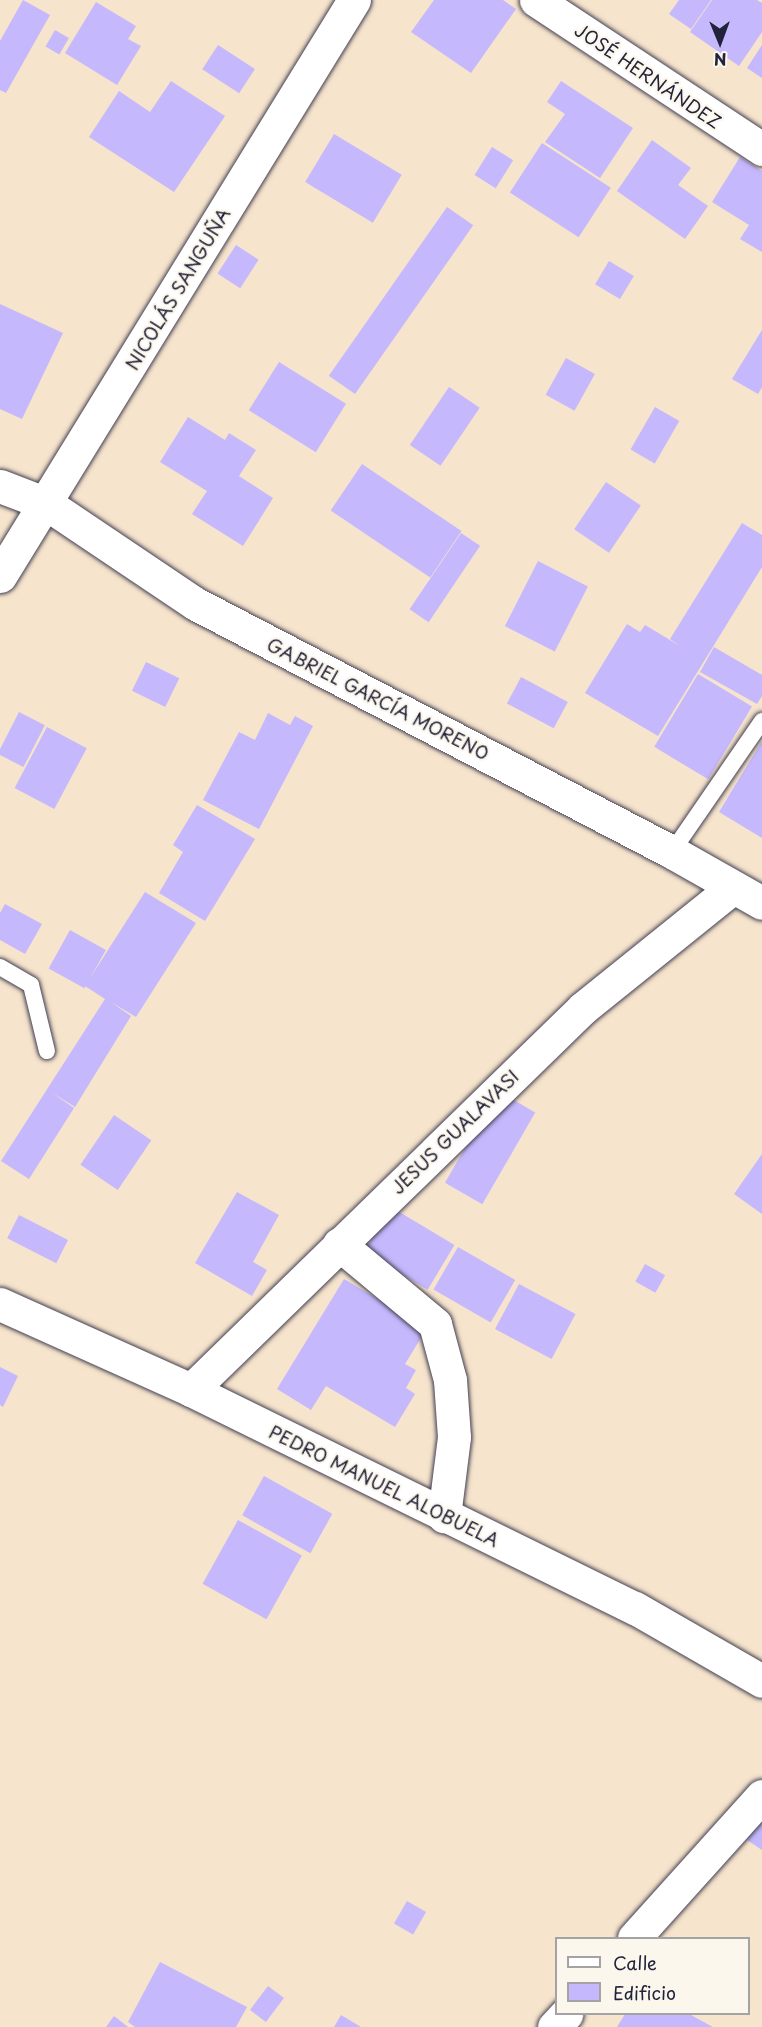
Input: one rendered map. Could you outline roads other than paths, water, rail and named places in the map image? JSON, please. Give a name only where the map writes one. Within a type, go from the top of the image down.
[{"type":"street","name":"NICOLÁS SANGUÑA","points":[[0,576],[47,504],[354,0]]},
{"type":"street","name":"JOSÉ HERNÁNDEZ","points":[[536,0],[762,149]]},
{"type":"street","name":"GABRIEL GARCÍA MORENO","points":[[0,486],[47,504],[196,604],[672,852],[762,903]]},
{"type":"street","name":"JESUS GUALAVASI","points":[[191,1390],[583,1008],[732,888]]},
{"type":"street","points":[[339,1244],[435,1324],[450,1380],[454,1437],[444,1516]]},
{"type":"street","name":"PEDRO MANUEL ALOBUELA","points":[[0,1304],[191,1390],[635,1608],[762,1681]]},
{"type":"street","points":[[635,1937],[762,1797]]},
{"type":"street","points":[[554,2027],[564,2015]]},
{"type":"lane","points":[[672,852],[762,721]]},
{"type":"lane","points":[[0,967],[31,985],[47,1052]]}]
